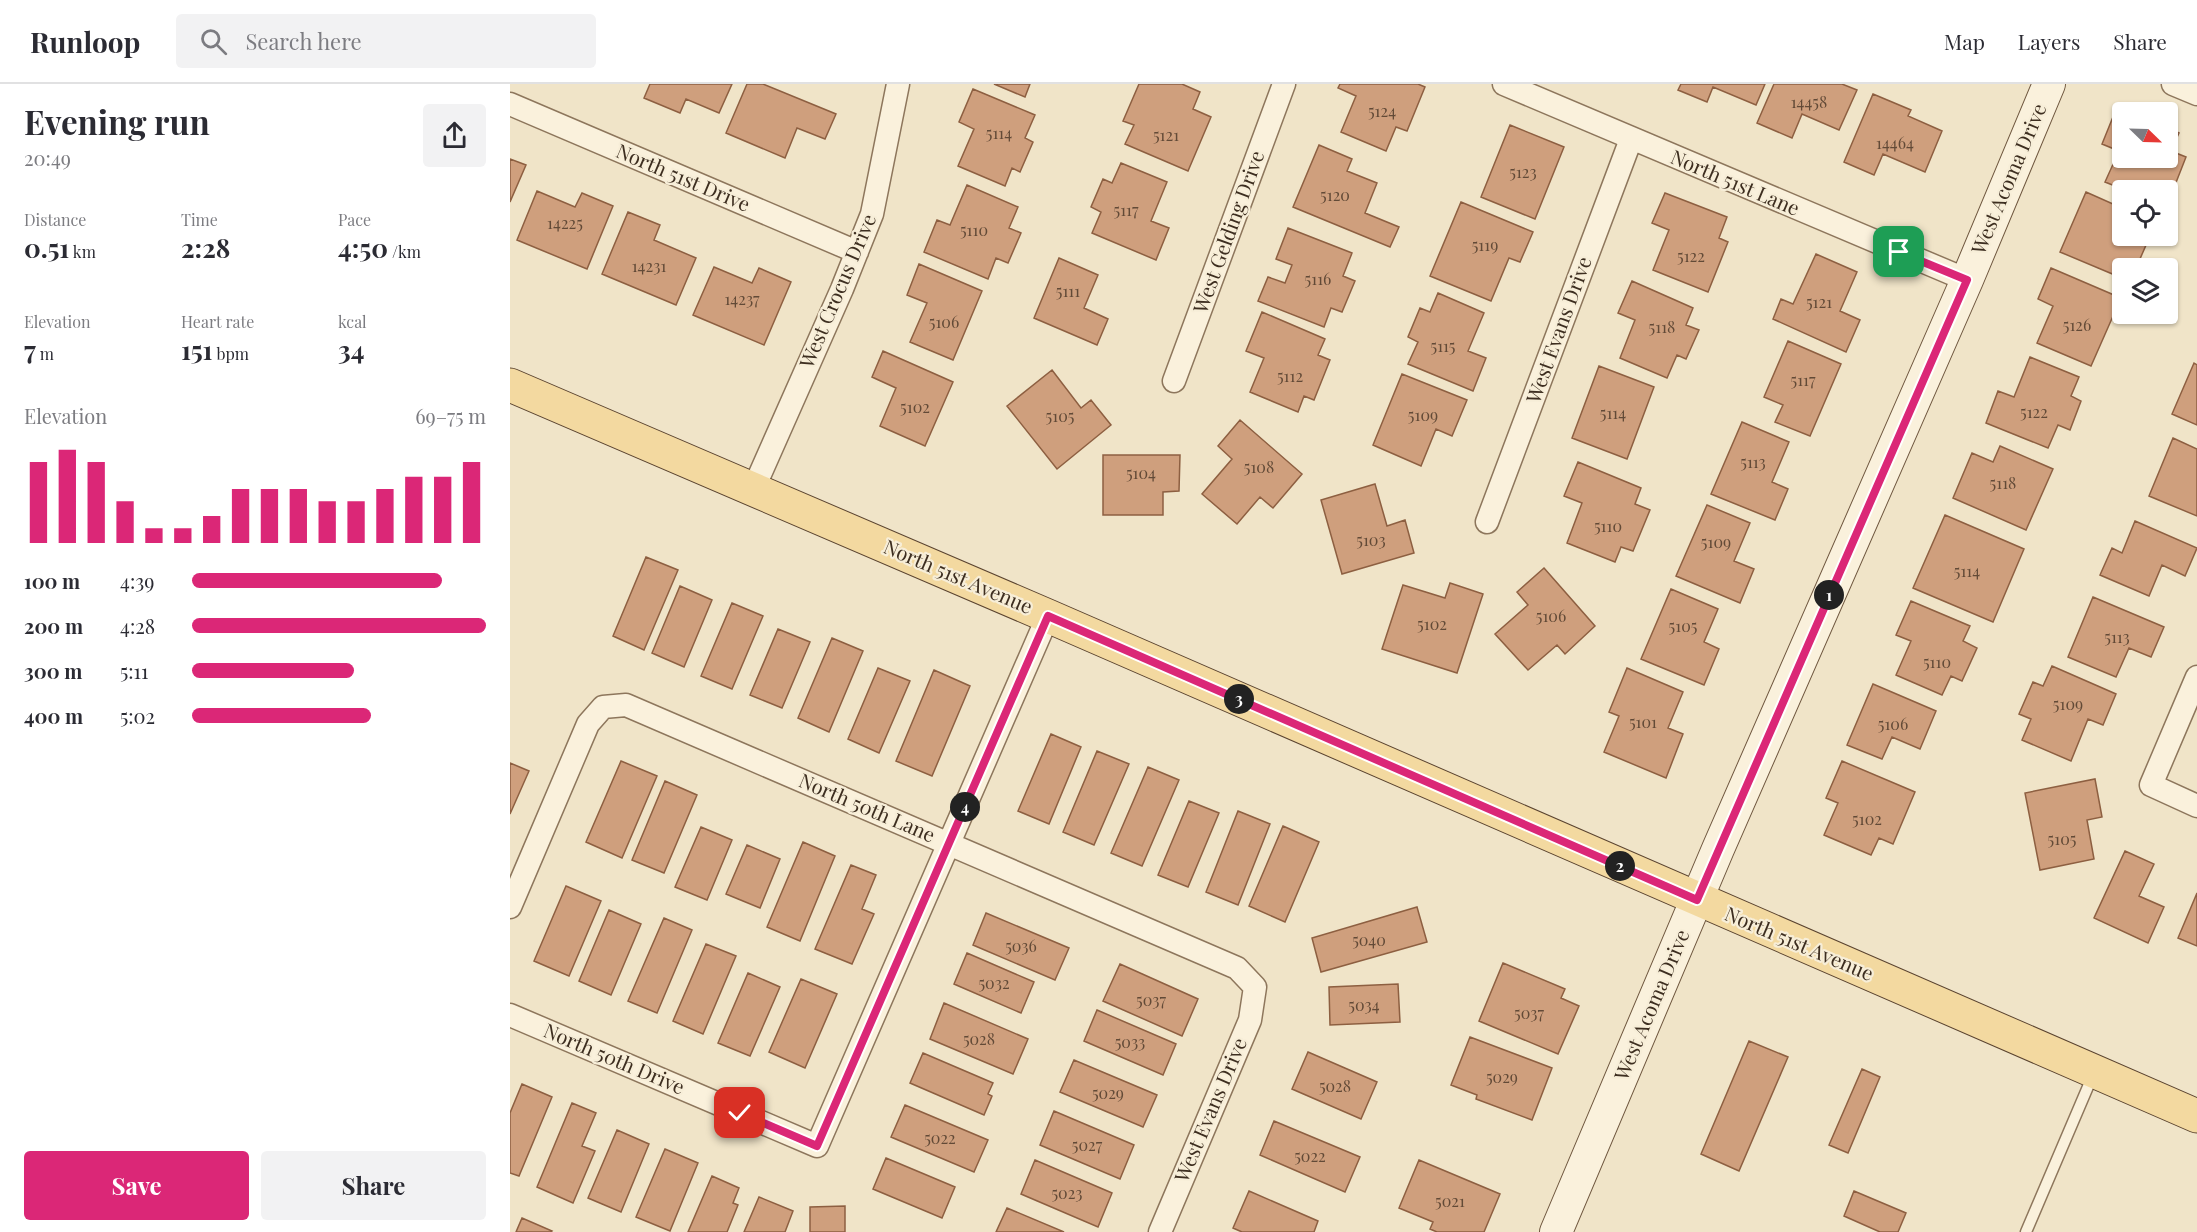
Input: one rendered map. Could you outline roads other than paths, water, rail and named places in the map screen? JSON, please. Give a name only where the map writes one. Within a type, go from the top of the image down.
[{"type":"main road","name":"North 51st Avenue","points":[[510,385],[1048,616],[2197,1116]]},
{"type":"street","name":"West Crocus Drive","points":[[753,490],[872,214],[898,84]]},
{"type":"street","name":"West Gelding Drive","points":[[1174,381],[1284,84]]},
{"type":"street","name":"North 51st Lane","points":[[1504,84],[1967,280]]},
{"type":"street","name":"West Acoma Drive","points":[[1556,1232],[1697,900],[1967,280],[2049,84]]},
{"type":"street","points":[[2173,84],[2197,94]]},
{"type":"street","name":"North 51st Drive","points":[[510,104],[857,252]]},
{"type":"street","name":"West Evans Drive","points":[[1487,522],[1631,139]]},
{"type":"street","points":[[949,843],[1048,616]]},
{"type":"street","points":[[2197,677],[2151,785],[2197,806]]},
{"type":"street","name":"North 50th Lane","points":[[510,907],[588,724],[603,707],[627,705],[1237,968],[1255,987]]},
{"type":"street","name":"North 50th Drive","points":[[510,1015],[817,1146],[949,843]]},
{"type":"street","name":"West Evans Drive","points":[[1160,1232],[1250,1020],[1255,987]]},
{"type":"lane","points":[[2026,1232],[2094,1072]]}]
